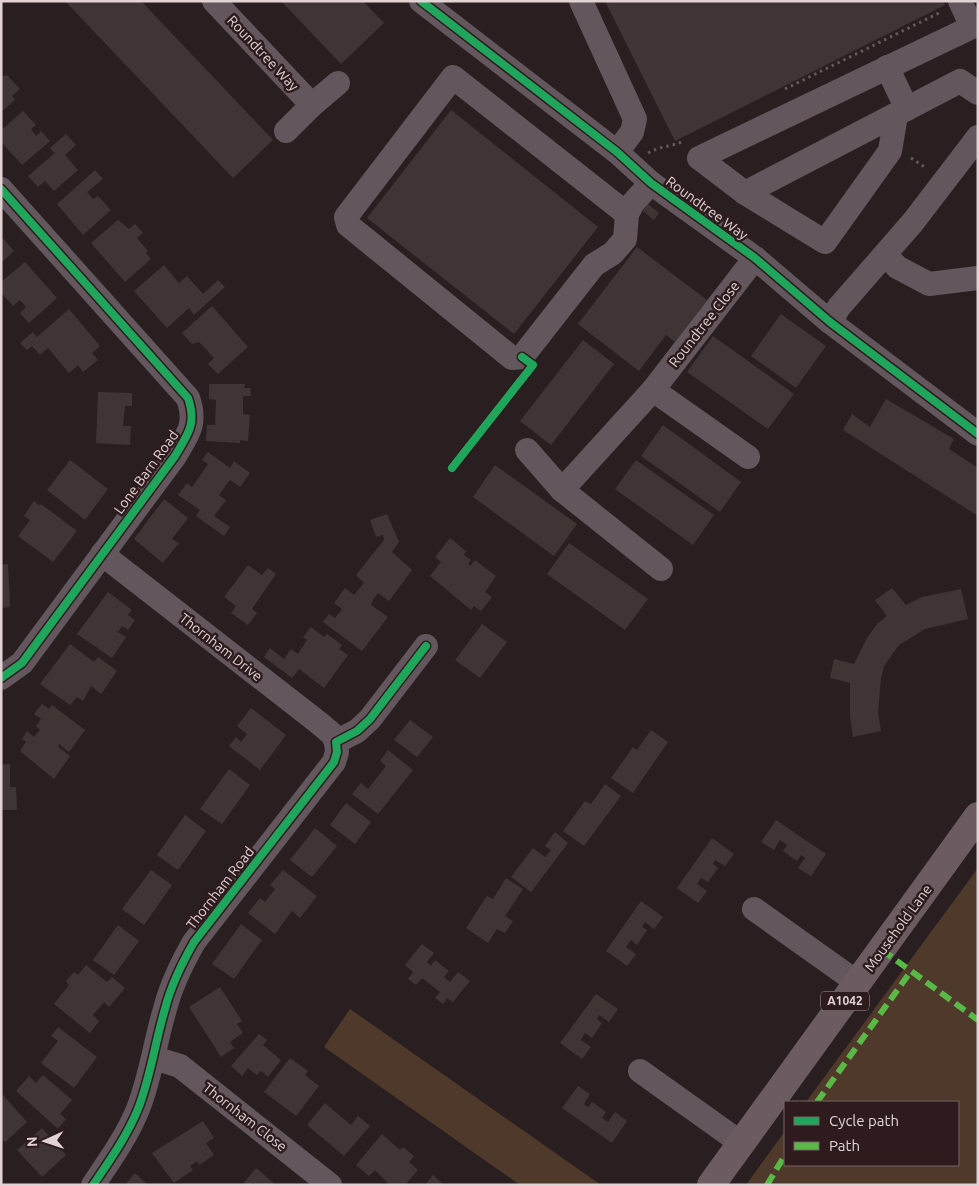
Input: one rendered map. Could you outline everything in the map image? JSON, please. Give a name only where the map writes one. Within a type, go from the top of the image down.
[{"type":"highway","name":"Mousehold Lane","points":[[711,1185],[978,816]]},
{"type":"street","name":"Roundtree Way","points":[[214,1],[312,105]]},
{"type":"street","name":"Roundtree Way","points":[[421,1],[617,152],[643,175],[755,258],[830,322],[978,434]]},
{"type":"street","points":[[581,1],[635,119],[632,132],[617,152]]},
{"type":"street","points":[[887,67],[902,112],[890,151],[825,242],[744,193],[699,158],[887,67],[975,28],[951,6]]},
{"type":"street","points":[[627,214],[453,76],[346,217],[348,225],[512,358],[522,357],[594,265],[613,253],[625,239],[627,214],[643,175]]},
{"type":"street","points":[[744,193],[902,112],[972,82]]},
{"type":"street","points":[[286,131],[338,83]]},
{"type":"street","points":[[830,322],[839,307],[886,255],[978,137]]},
{"type":"street","name":"Lone Barn Road","points":[[1,189],[188,398],[193,413],[190,431],[175,456],[22,663],[1,678]]},
{"type":"street","points":[[886,255],[897,267],[929,284],[978,278]]},
{"type":"street","name":"Roundtree Close","points":[[562,490],[653,390],[755,258]]},
{"type":"street","points":[[653,390],[748,457]]},
{"type":"street","points":[[527,450],[562,490],[661,569]]},
{"type":"street","name":"Thornham Drive","points":[[102,554],[319,723],[332,734],[336,742]]},
{"type":"street","points":[[336,742],[357,730],[370,719],[426,646]]},
{"type":"street","name":"Thornham Road","points":[[94,1185],[120,1146],[138,1109],[154,1058],[165,1008],[180,968],[194,942],[334,762],[337,752],[336,742]]},
{"type":"street","points":[[754,909],[858,983]]},
{"type":"street","name":"Thornham Close","points":[[154,1058],[180,1066],[330,1185]]},
{"type":"street","points":[[640,1071],[742,1143]]},
{"type":"path","points":[[782,91],[819,70],[951,6]]},
{"type":"path","points":[[643,175],[648,152],[661,146],[672,147],[688,138]]},
{"type":"shaded area","points":[[978,868],[978,1185],[746,1185],[784,1132],[784,1166],[959,1166],[959,1101],[807,1101]]},
{"type":"shaded area","points":[[350,1009],[601,1185],[520,1185],[324,1047]]},
{"type":"building","points":[[65,1],[141,1],[273,140],[233,178]]},
{"type":"building","points":[[281,1],[363,1],[384,23],[341,64]]},
{"type":"building","points":[[605,1],[943,1],[945,5],[675,141]]},
{"type":"building","points":[[1,74],[3,76],[7,75],[20,89],[12,96],[15,100],[1,112]]},
{"type":"building","points":[[451,110],[598,227],[514,334],[367,218]]},
{"type":"building","points":[[23,111],[36,125],[31,129],[36,136],[41,131],[50,141],[22,165],[1,142],[1,130]]},
{"type":"building","points":[[66,134],[76,145],[65,155],[78,170],[54,191],[45,181],[38,187],[28,176],[55,153],[50,148]]},
{"type":"building","points":[[95,170],[103,179],[87,192],[93,199],[98,196],[111,210],[83,235],[57,204]]},
{"type":"building","points":[[648,204],[659,213],[654,220],[643,211]]},
{"type":"building","points":[[118,220],[129,229],[135,224],[143,233],[137,238],[148,251],[146,253],[151,259],[125,282],[91,243]]},
{"type":"building","points":[[1,236],[14,251],[1,263]]},
{"type":"building","points":[[637,247],[707,300],[675,342],[666,335],[639,371],[578,324]]},
{"type":"building","points":[[25,262],[57,298],[29,323],[20,313],[26,307],[20,300],[13,306],[1,293],[1,282]]},
{"type":"building","points":[[164,265],[179,283],[187,276],[203,294],[218,280],[225,287],[194,315],[189,308],[167,328],[134,291]]},
{"type":"building","points":[[212,306],[248,347],[218,374],[208,364],[214,358],[199,342],[192,344],[182,333]]},
{"type":"building","points":[[69,309],[100,346],[92,353],[98,360],[83,372],[78,365],[69,373],[48,348],[40,355],[32,346],[27,350],[20,343],[33,332],[37,337]]},
{"type":"building","points":[[781,314],[826,346],[796,388],[751,356]]},
{"type":"building","points":[[713,336],[794,394],[768,429],[687,372]]},
{"type":"building","points":[[583,340],[614,364],[551,445],[520,421]]},
{"type":"building","points":[[209,384],[245,384],[244,388],[250,388],[251,396],[243,396],[243,414],[250,415],[248,441],[240,440],[240,443],[206,441],[207,425],[215,425],[216,400],[209,399]]},
{"type":"building","points":[[98,392],[132,393],[132,406],[125,406],[123,426],[131,426],[130,445],[96,443]]},
{"type":"building","points":[[886,399],[954,439],[949,449],[978,468],[978,516],[843,430],[852,414],[870,427]]},
{"type":"building","points":[[663,425],[741,482],[720,512],[641,456]]},
{"type":"building","points":[[208,452],[230,468],[234,461],[250,473],[240,487],[230,480],[219,495],[226,500],[214,516],[230,527],[224,536],[196,516],[200,510],[178,495],[187,483],[192,487],[208,464],[202,460]]},
{"type":"building","points":[[70,460],[108,489],[85,520],[47,490]]},
{"type":"building","points":[[636,460],[714,515],[693,545],[615,489]]},
{"type":"building","points":[[495,465],[577,524],[554,556],[473,497]]},
{"type":"building","points":[[164,499],[188,518],[172,539],[179,543],[163,563],[134,539]]},
{"type":"building","points":[[34,501],[40,506],[41,504],[77,531],[53,562],[18,536],[30,520],[24,516]]},
{"type":"building","points":[[387,514],[399,542],[392,552],[412,570],[389,601],[378,593],[373,600],[371,605],[388,617],[362,651],[323,622],[329,614],[335,618],[342,609],[334,603],[345,588],[354,595],[364,583],[356,575],[384,540],[383,535],[376,537],[370,520]]},
{"type":"building","points":[[450,538],[466,551],[464,555],[471,560],[468,564],[470,566],[475,560],[496,576],[485,592],[492,597],[481,611],[474,606],[471,610],[430,576],[441,562],[435,557]]},
{"type":"building","points":[[569,543],[648,599],[625,630],[547,574]]},
{"type":"building","points":[[8,564],[10,607],[1,608],[1,565]]},
{"type":"building","points":[[248,565],[262,575],[268,568],[276,574],[252,609],[257,613],[248,625],[231,613],[236,606],[224,597]]},
{"type":"building","points":[[892,588],[906,605],[922,597],[961,589],[968,619],[925,629],[899,645],[884,666],[881,679],[878,712],[881,731],[853,737],[850,717],[850,683],[830,678],[834,659],[854,664],[867,638],[877,624],[887,616],[875,600]]},
{"type":"building","points":[[108,592],[132,610],[128,615],[135,620],[128,630],[122,626],[118,632],[126,637],[112,658],[77,634]]},
{"type":"building","points":[[482,624],[507,642],[480,678],[455,660]]},
{"type":"building","points":[[311,627],[324,637],[327,634],[342,645],[339,649],[348,655],[324,688],[299,669],[292,678],[264,657],[270,648],[284,659],[291,649],[298,654],[307,640],[303,637]]},
{"type":"building","points":[[70,644],[94,662],[98,657],[117,671],[101,694],[91,686],[83,701],[77,697],[70,705],[40,684]]},
{"type":"building","points":[[42,704],[49,709],[52,705],[85,730],[69,752],[59,744],[58,747],[70,756],[54,779],[20,751],[26,742],[22,739],[27,731],[34,737],[40,730],[36,726],[41,719],[34,714]]},
{"type":"building","points":[[251,708],[286,735],[260,770],[229,746],[236,737],[241,742],[247,734],[237,726]]},
{"type":"building","points":[[410,720],[433,737],[417,757],[394,740]]},
{"type":"building","points":[[651,730],[668,742],[633,793],[611,778],[633,747],[637,750]]},
{"type":"building","points":[[388,750],[413,770],[378,814],[352,794],[361,783],[368,789],[386,766],[380,761]]},
{"type":"building","points":[[10,764],[10,787],[16,787],[17,810],[1,810],[1,765]]},
{"type":"building","points":[[229,769],[250,785],[222,824],[200,809]]},
{"type":"building","points":[[605,784],[621,796],[584,846],[563,831],[585,801],[591,804]]},
{"type":"building","points":[[346,803],[371,822],[355,844],[330,825]]},
{"type":"building","points":[[185,815],[206,831],[178,870],[157,855]]},
{"type":"building","points":[[776,820],[826,854],[811,876],[798,868],[805,858],[801,855],[797,861],[783,851],[787,845],[780,840],[774,850],[761,842]]},
{"type":"building","points":[[315,828],[337,846],[312,877],[290,860]]},
{"type":"building","points":[[555,832],[568,843],[531,892],[511,877],[533,848],[545,857],[551,850],[545,846]]},
{"type":"building","points":[[712,838],[734,854],[725,866],[715,860],[713,864],[718,868],[708,882],[701,878],[697,884],[707,891],[698,903],[677,888]]},
{"type":"building","points":[[151,870],[172,885],[144,925],[122,909]]},
{"type":"building","points":[[283,870],[317,896],[300,918],[292,911],[275,934],[248,913],[260,898],[265,902],[275,889],[270,885]]},
{"type":"building","points":[[506,878],[523,889],[505,916],[513,921],[505,933],[497,929],[488,943],[466,928],[487,896],[493,899]]},
{"type":"building","points":[[641,901],[663,917],[654,929],[645,922],[642,927],[647,930],[637,945],[631,940],[626,947],[636,954],[627,966],[606,951]]},
{"type":"building","points":[[241,924],[262,940],[234,979],[212,964]]},
{"type":"building","points":[[118,925],[139,941],[114,975],[93,960]]},
{"type":"building","points":[[422,944],[434,953],[427,962],[431,966],[435,960],[449,971],[444,977],[450,982],[458,972],[470,981],[453,1002],[447,998],[443,1004],[435,998],[440,992],[422,978],[416,985],[408,979],[413,972],[405,965]]},
{"type":"building","points":[[86,965],[107,982],[112,977],[125,988],[109,1007],[104,1002],[93,1015],[99,1021],[90,1033],[54,1004],[69,985],[66,981],[74,972],[78,975]]},
{"type":"building","points":[[220,987],[242,1021],[237,1024],[243,1033],[230,1042],[234,1048],[221,1057],[189,1007]]},
{"type":"building","points":[[596,994],[618,1009],[609,1022],[599,1015],[597,1019],[602,1023],[592,1038],[585,1033],[581,1040],[591,1047],[582,1059],[560,1043]]},
{"type":"building","points":[[58,1027],[97,1057],[74,1088],[41,1063],[58,1041],[51,1036]]},
{"type":"building","points":[[259,1034],[267,1040],[263,1045],[281,1060],[268,1077],[261,1071],[257,1075],[248,1068],[242,1076],[231,1066]]},
{"type":"building","points":[[290,1058],[308,1071],[305,1075],[319,1086],[296,1116],[264,1092]]},
{"type":"building","points":[[43,1075],[72,1100],[60,1114],[66,1119],[58,1129],[16,1091],[29,1076],[36,1083]]},
{"type":"building","points":[[578,1086],[590,1094],[584,1104],[588,1107],[592,1102],[606,1112],[602,1118],[608,1122],[615,1112],[627,1121],[612,1143],[562,1108]]},
{"type":"building","points":[[1,1093],[27,1122],[5,1142],[1,1139]]},
{"type":"building","points":[[325,1103],[351,1125],[358,1116],[370,1126],[344,1156],[307,1125]]},
{"type":"building","points":[[203,1121],[214,1138],[206,1143],[214,1155],[199,1165],[197,1161],[190,1166],[193,1170],[174,1183],[152,1153]]},
{"type":"building","points":[[42,1128],[66,1155],[42,1177],[17,1150]]},
{"type":"building","points":[[382,1134],[400,1150],[403,1147],[414,1156],[409,1162],[418,1170],[405,1185],[390,1185],[375,1170],[369,1176],[356,1165]]},
{"type":"building","points":[[256,1168],[276,1185],[242,1185]]},
{"type":"building","points":[[135,1173],[148,1185],[125,1185]]},
{"type":"building","points":[[433,1175],[444,1185],[425,1185]]},
{"type":"marked path","points":[[882,950],[911,971]]},
{"type":"marked path","points":[[818,1101],[911,971],[978,1020]]},
{"type":"marked path","points":[[767,1185],[784,1157]]},
{"type":"cycle path","points":[[421,1],[617,152],[651,183],[755,258],[830,322],[978,434]]},
{"type":"cycle path","points":[[1,189],[188,398],[192,415],[190,428],[175,456],[22,663],[1,678]]},
{"type":"cycle path","points":[[452,468],[533,365],[522,357]]},
{"type":"cycle path","points":[[93,1185],[134,1119],[146,1084],[170,991],[194,942],[334,762],[337,752],[336,742],[357,731],[370,719],[426,646]]}]
